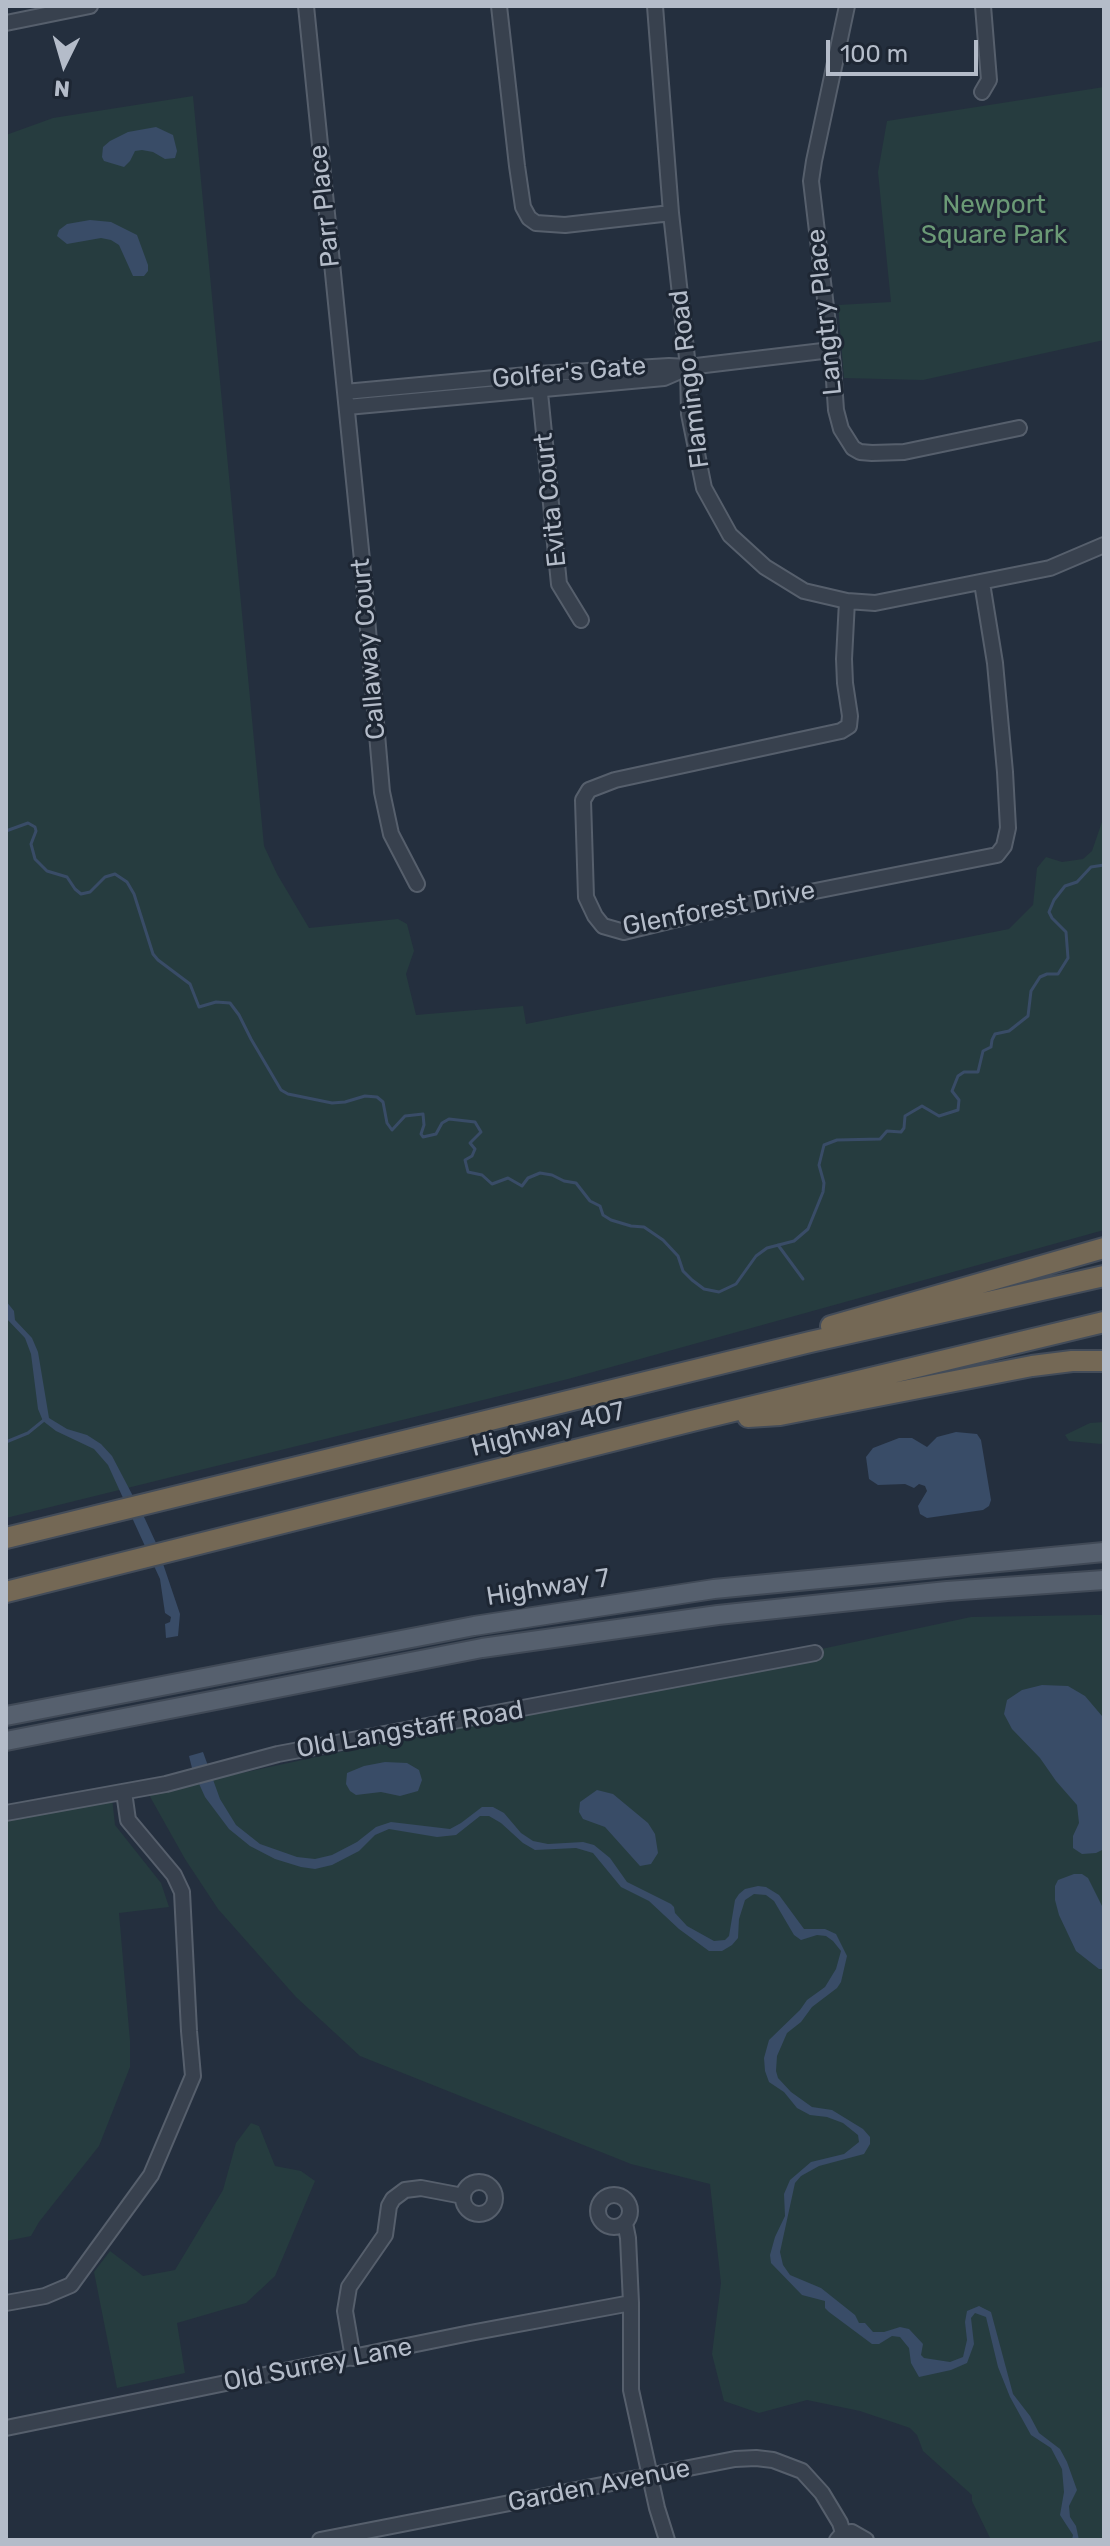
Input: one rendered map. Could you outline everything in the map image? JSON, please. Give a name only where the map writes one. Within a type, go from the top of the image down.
[{"type":"highway","points":[[730,1361],[856,1317],[1104,1248]]},
{"type":"highway","name":"Highway 407","points":[[6,1538],[730,1361],[1104,1276]]},
{"type":"highway","name":"Highway 407","points":[[6,1592],[1104,1322]]},
{"type":"highway","points":[[696,1420],[780,1415],[1032,1366],[1104,1361]]},
{"type":"main road","name":"Highway 7","points":[[6,1716],[474,1626],[714,1589],[1104,1552]]},
{"type":"main road","name":"Highway 7","points":[[6,1741],[482,1648],[718,1615],[947,1591],[1104,1580]]},
{"type":"street","points":[[6,23],[90,6]]},
{"type":"street","name":"Parr Place","points":[[306,6],[346,399]]},
{"type":"street","points":[[499,6],[517,166],[523,207],[529,218],[536,223],[565,225],[671,213]]},
{"type":"street","name":"Flamingo Road","points":[[655,6],[671,213],[688,367],[689,414],[704,488],[730,535],[765,567],[804,591],[847,601],[875,603],[1050,568],[1099,548]]},
{"type":"street","name":"Langtry Place","points":[[847,6],[811,181],[836,410],[846,440],[860,452],[904,452],[1019,428]]},
{"type":"street","points":[[982,92],[989,80],[983,6]]},
{"type":"street","points":[[688,367],[831,350]]},
{"type":"street","name":"Golfer's Gate","points":[[346,399],[538,374],[688,367]]},
{"type":"street","name":"Golfer's Gate","points":[[346,399],[540,390],[664,378],[688,367]]},
{"type":"street","name":"Evita Court","points":[[538,374],[559,584],[581,620]]},
{"type":"street","name":"Callaway Court","points":[[346,399],[382,792],[391,834],[417,884]]},
{"type":"street","points":[[1099,548],[1104,565]]},
{"type":"street","name":"Glenforest Drive","points":[[847,601],[844,659],[849,726],[841,731],[615,780],[589,790],[583,800],[586,897],[603,926],[624,932],[694,915],[997,855],[1004,846],[1008,828],[995,663],[982,583]]},
{"type":"street","name":"Old Langstaff Road","points":[[6,1813],[214,1773],[278,1754],[815,1653]]},
{"type":"street","points":[[6,2303],[45,2296],[71,2285],[151,2175],[193,2076],[182,1892],[174,1875],[128,1820],[124,1792]]},
{"type":"street","points":[[353,2358],[345,2311],[349,2287],[385,2235],[393,2199],[405,2190],[421,2188],[463,2196]]},
{"type":"street","points":[[625,2223],[631,2303],[631,2390],[649,2476],[667,2540]]},
{"type":"street","name":"Old Surrey Lane","points":[[6,2428],[631,2303]]},
{"type":"street","name":"Garden Avenue","points":[[320,2540],[735,2459],[756,2458],[781,2462],[802,2471],[812,2479],[834,2513],[840,2536],[858,2533],[866,2540]]},
{"type":"green space","name":"Newport Square Park","points":[[1104,87],[1104,340],[923,380],[844,378],[838,305],[891,302],[878,172],[887,121]]},
{"type":"green space","points":[[193,96],[264,846],[309,928],[398,919],[407,924],[414,951],[406,974],[416,1015],[523,1006],[526,1024],[1009,929],[1033,905],[1037,868],[1046,857],[1062,862],[1083,859],[1092,851],[1104,816],[1104,1230],[568,1379],[6,1518],[6,135],[53,118]]},
{"type":"green space","points":[[1104,1422],[1104,1442],[1101,1444],[1069,1441],[1065,1435],[1090,1423]]},
{"type":"green space","points":[[1104,1615],[1104,2540],[991,2540],[972,2495],[923,2451],[917,2435],[910,2428],[860,2411],[807,2400],[759,2413],[724,2401],[712,2354],[721,2283],[710,2184],[631,2164],[360,2056],[296,1997],[218,1909],[185,1859],[148,1793],[971,1617]]},
{"type":"green space","points":[[112,1798],[115,1825],[161,1883],[169,1907],[119,1913],[130,2067],[99,2146],[31,2236],[6,2241],[6,1820]]},
{"type":"green space","points":[[251,2123],[259,2126],[275,2166],[301,2171],[315,2181],[275,2276],[246,2303],[177,2323],[185,2373],[117,2388],[94,2272],[110,2251],[143,2276],[175,2270],[223,2190],[236,2143]]},
{"type":"water","points":[[156,127],[173,135],[177,151],[175,158],[165,159],[142,150],[135,151],[124,167],[104,161],[103,147],[110,141],[128,132]]},
{"type":"water","points":[[90,220],[111,222],[137,235],[148,265],[144,276],[133,276],[119,245],[111,240],[101,238],[67,244],[57,236],[67,224]]},
{"type":"water","points":[[6,1301],[14,1311],[15,1320],[32,1338],[38,1352],[49,1418],[101,1444],[112,1456],[145,1519],[180,1614],[178,1636],[166,1638],[165,1624],[170,1622],[171,1617],[165,1613],[160,1579],[108,1465],[94,1449],[56,1431],[43,1421],[38,1409],[31,1354],[25,1338],[6,1318]]},
{"type":"water","points":[[956,1432],[977,1434],[981,1440],[991,1500],[983,1510],[927,1518],[920,1514],[918,1506],[927,1491],[925,1486],[878,1485],[869,1479],[866,1457],[873,1448],[899,1438],[912,1438],[927,1447],[937,1437]]},
{"type":"water","points":[[1042,1685],[1068,1686],[1085,1696],[1102,1716],[1104,1849],[1096,1853],[1082,1854],[1073,1848],[1073,1836],[1079,1823],[1077,1805],[1040,1758],[1012,1729],[1004,1714],[1007,1700],[1022,1690]]},
{"type":"water","points":[[203,1752],[220,1799],[236,1825],[260,1844],[297,1857],[315,1859],[332,1855],[357,1842],[376,1827],[391,1822],[450,1829],[482,1807],[493,1807],[504,1813],[521,1833],[533,1841],[594,1845],[610,1858],[627,1882],[671,1904],[687,1926],[714,1941],[725,1940],[729,1936],[735,1900],[739,1894],[758,1886],[779,1895],[804,1929],[825,1929],[836,1934],[847,1956],[841,1982],[787,2033],[777,2056],[776,2071],[778,2078],[791,2092],[812,2107],[832,2110],[863,2129],[870,2137],[870,2144],[864,2154],[819,2166],[795,2183],[780,2252],[783,2265],[790,2275],[821,2288],[873,2332],[900,2327],[909,2329],[923,2344],[921,2355],[924,2358],[950,2362],[963,2357],[967,2340],[967,2311],[979,2306],[991,2312],[1013,2394],[1039,2433],[1060,2449],[1067,2462],[1077,2490],[1069,2506],[1079,2540],[1072,2540],[1073,2535],[1060,2515],[1064,2492],[1062,2469],[1051,2448],[1031,2435],[1010,2397],[998,2367],[986,2317],[975,2313],[971,2318],[974,2344],[967,2363],[919,2377],[911,2363],[909,2348],[900,2337],[892,2336],[879,2344],[872,2344],[829,2312],[825,2301],[802,2295],[771,2263],[775,2237],[785,2216],[784,2194],[790,2180],[811,2162],[844,2154],[859,2142],[858,2135],[843,2123],[810,2115],[797,2108],[784,2092],[769,2082],[765,2071],[764,2058],[769,2040],[807,2000],[825,1987],[836,1969],[841,1951],[833,1941],[817,1935],[801,1940],[794,1935],[774,1901],[766,1895],[754,1894],[745,1900],[739,1919],[738,1938],[722,1951],[709,1951],[649,1901],[621,1887],[593,1853],[576,1848],[535,1850],[489,1816],[480,1816],[456,1835],[437,1837],[389,1829],[375,1835],[359,1851],[332,1865],[315,1869],[301,1867],[275,1859],[250,1846],[229,1829],[205,1797],[192,1768],[189,1756]]},
{"type":"water","points":[[385,1762],[407,1763],[419,1770],[422,1780],[418,1791],[400,1796],[381,1792],[356,1795],[350,1791],[346,1784],[347,1773]]},
{"type":"water","points":[[597,1790],[613,1794],[648,1823],[655,1834],[658,1853],[651,1864],[640,1866],[605,1827],[583,1819],[579,1812],[580,1802]]},
{"type":"water","points":[[1074,1874],[1088,1878],[1104,1910],[1104,1969],[1099,1969],[1076,1951],[1059,1915],[1055,1886],[1058,1880]]},
{"type":"waterway","points":[[6,831],[28,823],[35,827],[31,844],[35,859],[47,871],[67,877],[81,894],[90,892],[105,877],[115,874],[127,882],[134,894],[153,954],[190,984],[199,1007],[216,1002],[230,1003],[281,1090],[332,1103],[365,1096],[377,1097],[383,1102],[387,1123],[392,1130],[405,1116],[423,1114],[423,1137],[436,1134],[442,1123],[449,1119],[475,1122],[481,1132],[470,1143],[475,1149],[472,1156],[465,1160],[468,1172],[482,1175],[492,1184],[508,1178],[522,1186],[528,1178],[540,1173],[576,1183],[590,1201],[600,1206],[603,1215],[631,1226],[644,1227],[663,1240],[678,1256],[683,1271],[692,1280],[704,1289],[719,1292],[736,1284],[756,1256],[767,1248],[794,1241],[808,1229],[823,1192],[819,1165],[824,1145],[837,1140],[880,1139],[887,1131],[901,1132],[905,1116],[922,1106],[939,1116],[958,1110],[959,1100],[952,1091],[958,1076],[964,1072],[978,1072],[983,1051],[991,1047],[995,1034],[1009,1031],[1028,1016],[1031,991],[1040,977],[1058,974],[1068,958],[1066,932],[1049,912],[1054,900],[1065,886],[1077,882],[1091,867],[1104,865]]},
{"type":"waterway","points":[[778,1245],[803,1279]]},
{"type":"waterway","points":[[6,1442],[28,1433],[44,1420]]}]
